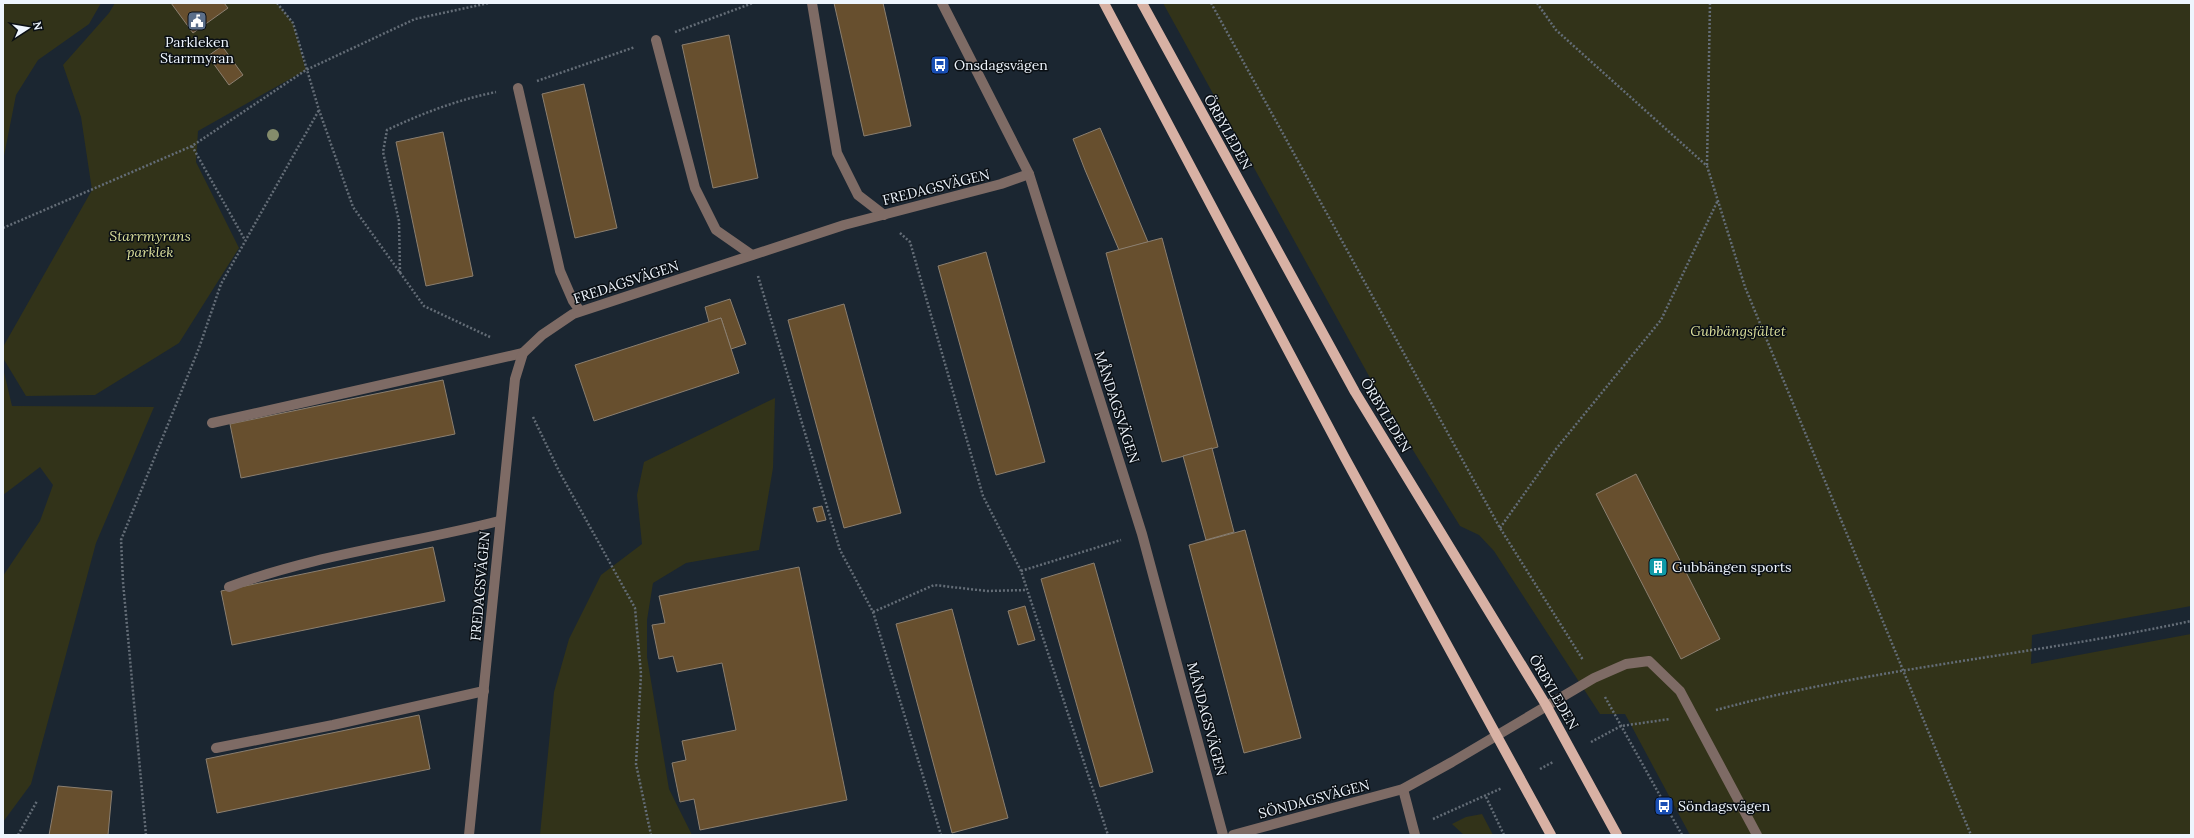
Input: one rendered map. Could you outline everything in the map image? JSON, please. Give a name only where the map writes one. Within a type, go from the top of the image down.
[{"type":"main road","points":[[1104,3],[1345,458],[1550,835]]},
{"type":"main road","name":"ÖRBYLEDEN","points":[[1142,3],[1355,392],[1546,705],[1616,835]]},
{"type":"street","points":[[812,3],[837,153],[858,195],[884,215]]},
{"type":"street","name":"MÅNDAGSVÄGEN","points":[[942,3],[1029,174],[1142,534],[1223,835]]},
{"type":"street","points":[[656,40],[695,188],[716,230],[752,255]]},
{"type":"street","points":[[518,88],[560,271],[573,301],[580,311]]},
{"type":"street","name":"FREDAGSVÄGEN","points":[[469,835],[515,379],[523,353],[542,335],[573,314],[580,311],[844,225],[1001,184],[1029,174]]},
{"type":"street","points":[[212,423],[523,353]]},
{"type":"street","points":[[229,587],[258,576],[500,521]]},
{"type":"street","name":"SÖNDAGSVÄGEN","points":[[1233,835],[1402,789],[1452,762],[1495,735],[1594,678],[1626,664],[1649,661],[1680,691],[1695,715]]},
{"type":"street","points":[[216,748],[333,725],[484,691]]},
{"type":"street","points":[[1695,715],[1756,835]]},
{"type":"street","points":[[1402,789],[1415,835]]},
{"type":"path","points":[[277,3],[292,23],[319,110],[353,207],[424,306],[523,353]]},
{"type":"path","points":[[3,228],[192,146],[306,70],[415,19],[489,3]]},
{"type":"path","points":[[1211,3],[1500,528],[1594,678],[1682,835]]},
{"type":"path","points":[[1537,3],[1556,30],[1707,166]]},
{"type":"path","points":[[1710,3],[1707,166],[1745,287],[1971,835]]},
{"type":"path","points":[[146,835],[122,582],[121,540],[200,348],[221,284],[319,110]]},
{"type":"path","points":[[192,146],[245,240]]},
{"type":"path","points":[[1500,528],[1556,449],[1661,320],[1718,200]]},
{"type":"path","points":[[884,215],[910,242],[983,496],[1021,571],[1108,835]]},
{"type":"path","points":[[752,255],[840,550],[872,612],[941,835]]},
{"type":"path","points":[[513,400],[535,420],[559,471],[635,608],[641,674],[636,764],[651,835]]},
{"type":"path","points":[[1021,571],[1142,534]]},
{"type":"path","points":[[872,612],[934,585],[987,591],[1027,590]]},
{"type":"path","points":[[1621,726],[1695,715],[1756,699],[1903,672],[2014,654],[2191,621]]},
{"type":"path","points":[[1486,797],[1504,835]]},
{"type":"path","points":[[18,835],[37,801]]},
{"type":"green space","points":[[3,3],[101,3],[89,24],[38,60],[16,95],[3,161]]},
{"type":"green space","name":"Starrmyrans parklek","points":[[115,3],[277,3],[293,23],[306,70],[198,131],[196,162],[239,248],[179,343],[95,395],[26,396],[3,358],[3,347],[92,190],[81,117],[63,65],[109,13]]},
{"type":"green space","name":"Gubbängsfältet","points":[[1163,3],[2191,3],[2191,606],[2032,635],[2031,664],[2191,634],[2191,835],[1690,835],[1625,714],[1600,714],[1494,551],[1479,535],[1460,526],[1385,405]]},
{"type":"green space","points":[[3,368],[12,406],[154,407],[96,543],[31,784],[3,822],[3,576],[40,521],[53,485],[40,467],[3,495]]},
{"type":"green space","points":[[775,398],[773,468],[759,550],[686,563],[653,583],[647,620],[647,657],[669,789],[692,835],[540,835],[554,692],[569,639],[601,575],[642,544],[637,495],[644,462]]},
{"type":"green space","points":[[1482,814],[1493,835],[1464,835],[1452,824],[1466,817]]},
{"type":"building","name":"Parkleken Starrmyran","points":[[171,3],[224,3],[228,8],[193,33]]},
{"type":"building","points":[[834,3],[883,3],[911,126],[864,136]]},
{"type":"building","points":[[729,35],[758,178],[713,188],[682,45]]},
{"type":"building","points":[[222,46],[243,75],[229,85],[208,56]]},
{"type":"building","points":[[584,84],[617,228],[575,238],[542,94]]},
{"type":"building","points":[[1100,128],[1148,242],[1119,250],[1085,170],[1073,139]]},
{"type":"building","points":[[443,132],[473,276],[426,286],[396,142]]},
{"type":"building","points":[[1162,238],[1218,447],[1162,462],[1106,253]]},
{"type":"building","points":[[986,252],[1045,462],[996,475],[938,266]]},
{"type":"building","points":[[730,299],[746,344],[731,349],[721,318],[709,322],[705,307]]},
{"type":"building","points":[[844,304],[901,513],[844,528],[788,320]]},
{"type":"building","points":[[721,318],[739,373],[594,421],[575,365]]},
{"type":"building","points":[[443,380],[455,434],[241,478],[230,424]]},
{"type":"building","points":[[1212,448],[1234,532],[1206,540],[1183,456]]},
{"type":"building","name":"Gubbängen sports","points":[[1636,474],[1720,639],[1681,659],[1596,494]]},
{"type":"building","points":[[822,506],[826,520],[817,522],[813,508]]},
{"type":"building","points":[[1245,530],[1301,738],[1244,753],[1189,545]]},
{"type":"building","points":[[433,547],[445,601],[232,645],[221,591]]},
{"type":"building","points":[[1094,563],[1153,772],[1100,787],[1041,579]]},
{"type":"building","points":[[799,567],[847,800],[700,830],[694,799],[680,802],[672,763],[686,760],[682,741],[736,730],[722,663],[677,672],[673,656],[659,659],[652,625],[665,623],[659,596]]},
{"type":"building","points":[[1025,606],[1035,640],[1018,645],[1008,611]]},
{"type":"building","points":[[952,609],[1008,818],[952,833],[896,624]]},
{"type":"building","points":[[419,715],[430,769],[217,813],[206,759]]},
{"type":"building","points":[[58,786],[112,791],[108,835],[49,835]]},
{"type":"place","name":"Parkleken Starrmyran","points":[[197,21]]},
{"type":"place","name":"Onsdagsvägen","points":[[940,65]]},
{"type":"place","name":"Gubbängen sports","points":[[1658,567]]},
{"type":"place","name":"Söndagsvägen","points":[[1664,806]]}]
